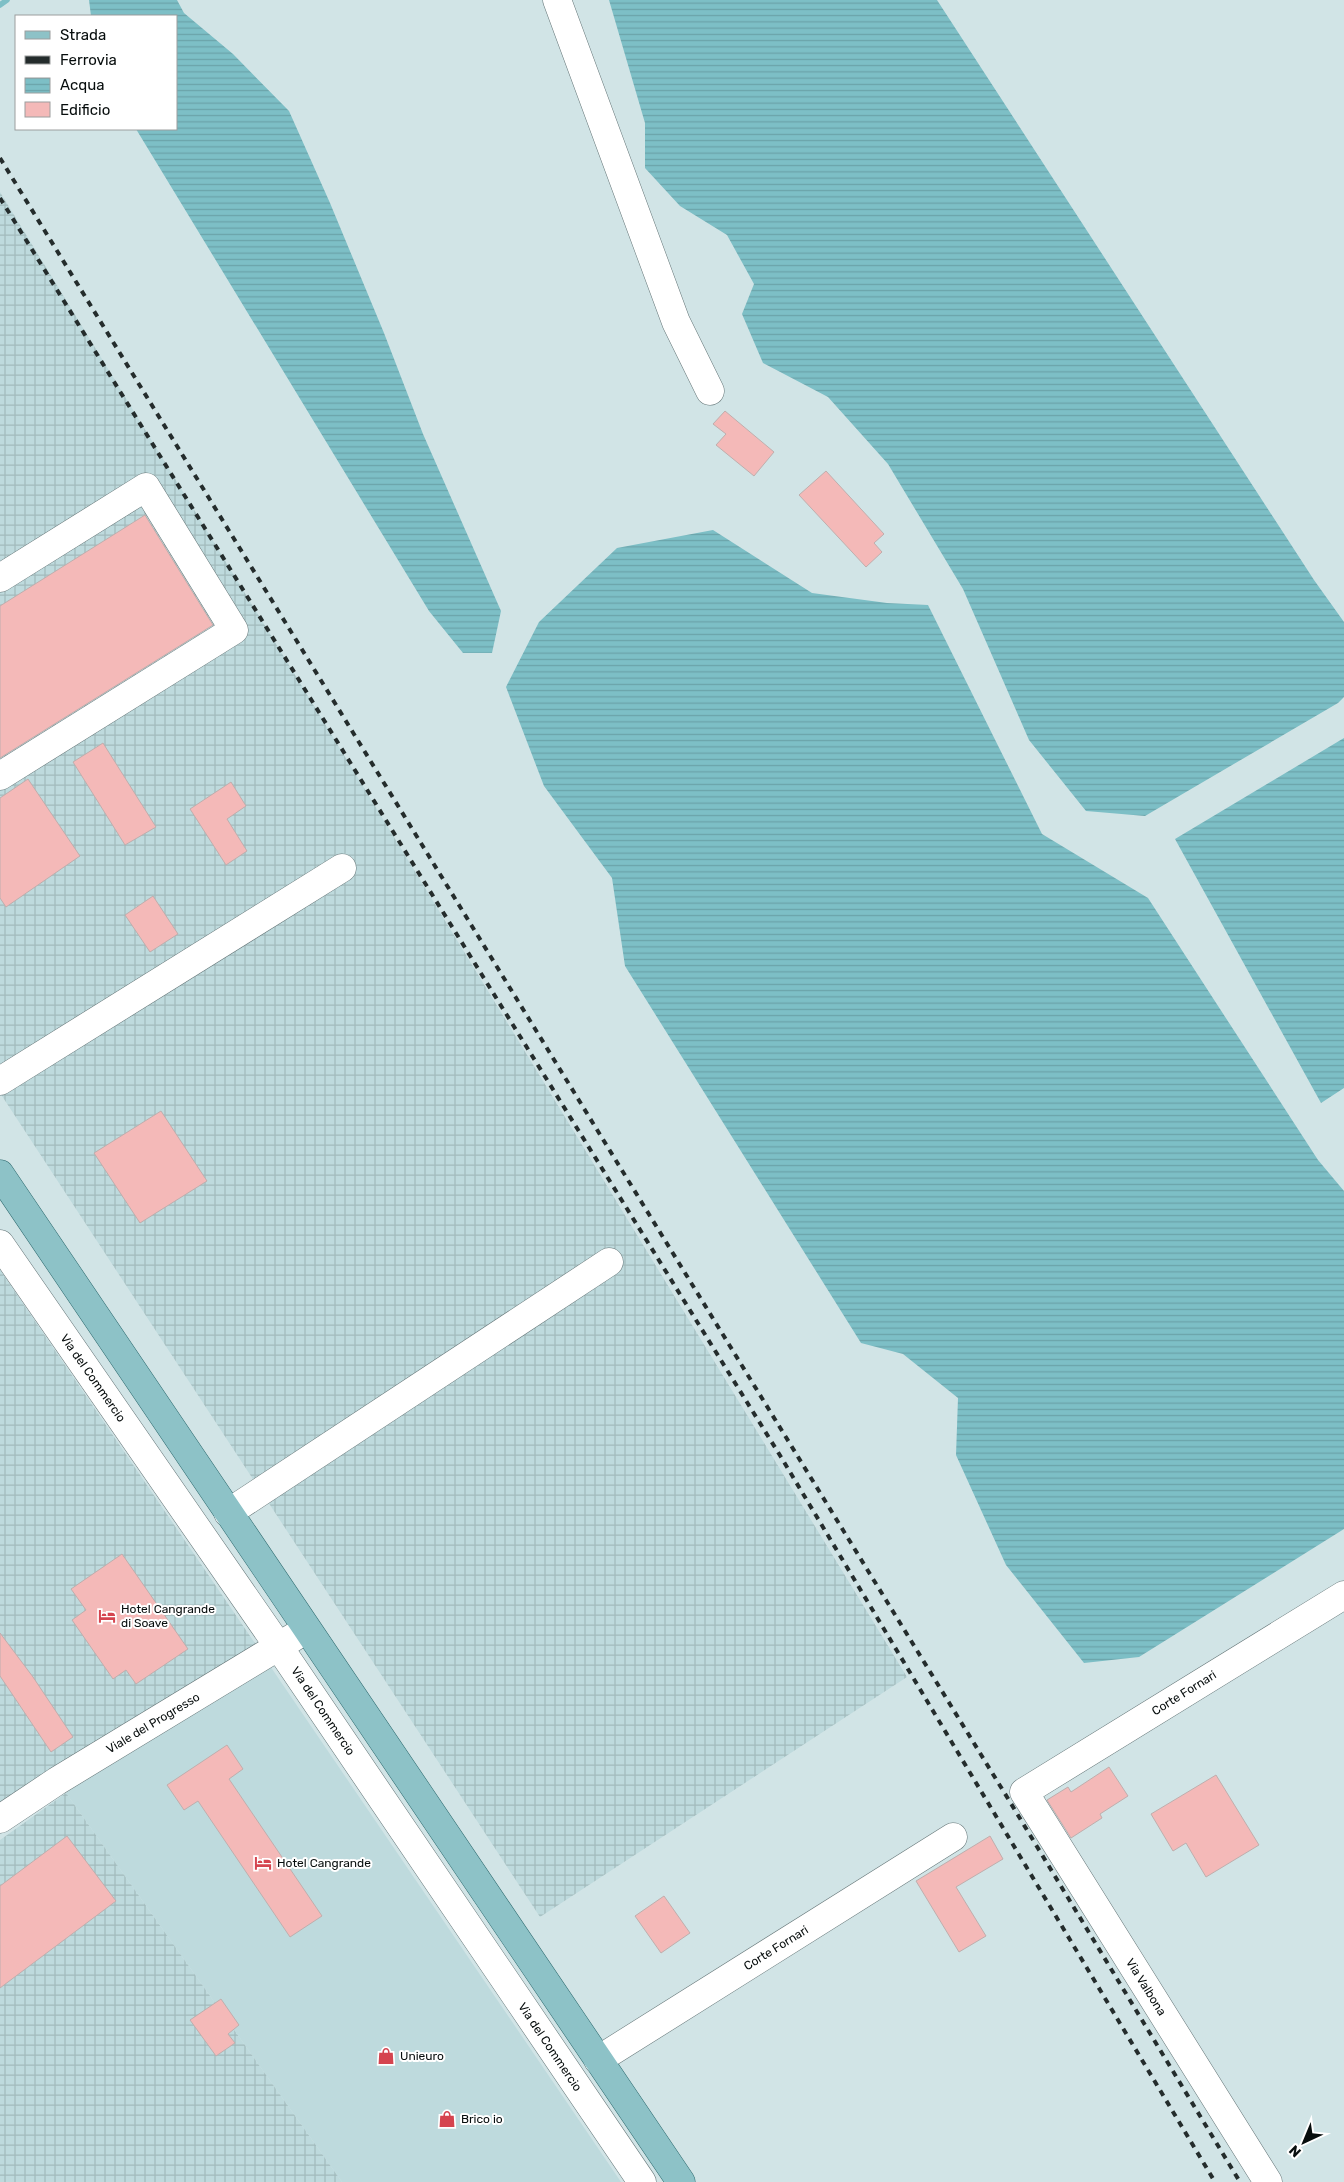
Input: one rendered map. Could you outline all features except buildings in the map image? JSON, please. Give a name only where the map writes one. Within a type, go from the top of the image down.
[{"type":"main road","points":[[0,1174],[681,2182]]},
{"type":"street","points":[[557,0],[676,322],[710,391]]},
{"type":"street","points":[[0,578],[146,487],[234,630],[0,776]]},
{"type":"street","points":[[0,1081],[342,868]]},
{"type":"street","name":"Via del Commercio","points":[[0,1244],[279,1647],[642,2182]]},
{"type":"street","points":[[228,1513],[609,1262]]},
{"type":"street","name":"Corte Fornari","points":[[1024,1792],[1344,1595]]},
{"type":"street","name":"Viale del Progresso","points":[[0,1819],[66,1776],[279,1647],[306,1628]]},
{"type":"street","name":"Via Valbona","points":[[1024,1792],[1268,2182]]},
{"type":"street","name":"Corte Fornari","points":[[598,2060],[953,1837]]},
{"type":"shaded area","points":[[0,192],[907,1677],[540,1917],[0,1093]]},
{"type":"shaded area","points":[[0,1270],[261,1652],[0,1802]]},
{"type":"shaded area","points":[[266,1660],[621,2182],[342,2182],[66,1793]]},
{"type":"shaded area","points":[[66,1793],[342,2182],[0,2182],[0,1840]]},
{"type":"water","points":[[89,0],[177,0],[184,13],[233,54],[289,111],[384,333],[423,434],[501,611],[492,653],[463,653],[429,611],[137,130],[178,130],[178,15],[91,15]]},
{"type":"water","points":[[609,0],[937,0],[1314,580],[1344,622],[1344,697],[1338,703],[1145,816],[1086,811],[1029,740],[963,589],[888,464],[828,397],[763,363],[742,314],[754,284],[727,235],[680,206],[645,168],[645,123]]},
{"type":"water","points":[[713,530],[812,593],[887,603],[928,605],[1042,834],[1148,898],[1318,1160],[1344,1191],[1344,1529],[1139,1657],[1084,1663],[1006,1565],[956,1455],[958,1398],[903,1354],[861,1343],[625,966],[612,878],[544,786],[506,687],[539,622],[617,548]]},
{"type":"water","points":[[1344,738],[1344,1088],[1321,1103],[1175,839]]},
{"type":"waterway","points":[[0,5],[7,0]]},
{"type":"railway","points":[[0,158],[1007,1797],[1240,2182]]},
{"type":"railway","points":[[0,198],[781,1457],[1215,2182]]},
{"type":"place","name":"Hotel Cangrande di Soave","points":[[107,1616]]},
{"type":"place","name":"Hotel Cangrande","points":[[263,1863]]},
{"type":"place","name":"Unieuro","points":[[386,2056]]},
{"type":"place","name":"Brico io","points":[[447,2119]]}]
